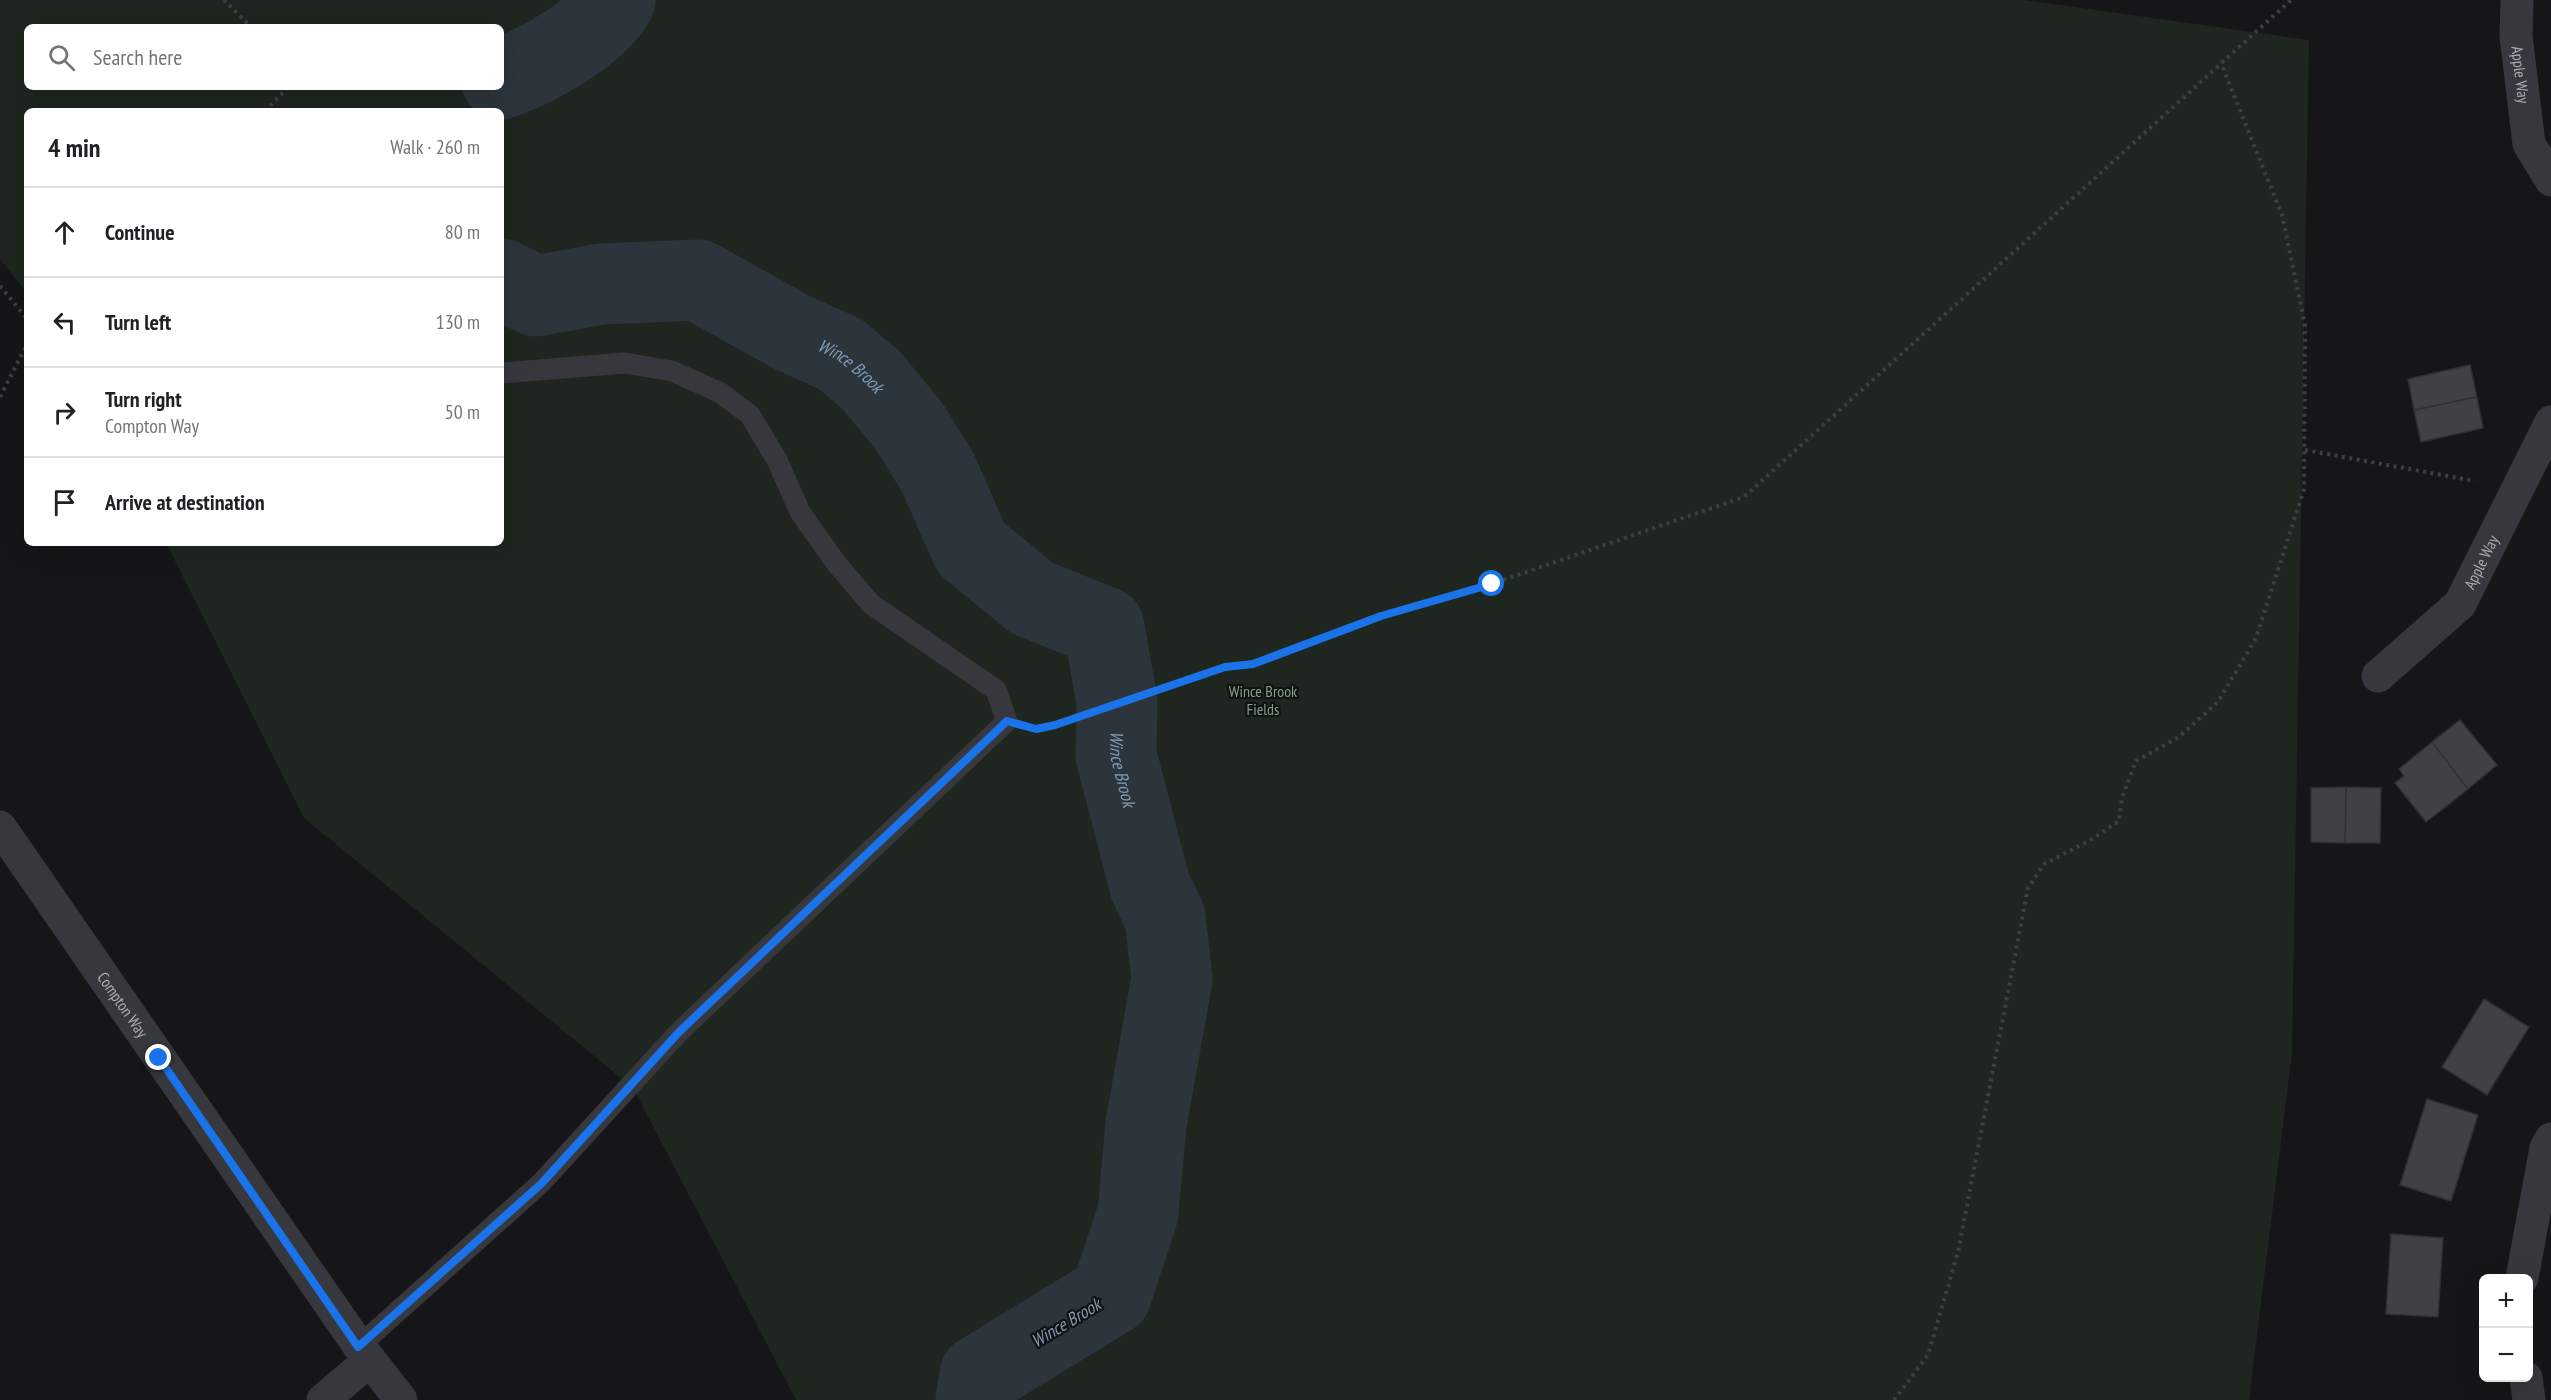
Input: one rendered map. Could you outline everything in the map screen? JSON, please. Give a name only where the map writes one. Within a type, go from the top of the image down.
[{"type":"street","name":"Apple Way","points":[[2517,0],[2516,36],[2529,144],[2551,180]]},
{"type":"street","name":"Apple Way","points":[[2378,676],[2460,604],[2551,422]]},
{"type":"street","name":"Compton Way","points":[[0,827],[364,1354],[401,1400]]},
{"type":"street","points":[[2523,1274],[2546,1148],[2551,1139]]},
{"type":"street","points":[[324,1400],[364,1354]]},
{"type":"street","points":[[2527,1382],[2529,1400]]},
{"type":"lane","points":[[364,1354],[541,1184],[679,1032],[1007,721],[996,690],[903,627],[871,604],[864,596],[836,563],[800,512],[777,460],[750,415],[721,393],[672,371],[625,363],[504,373]]},
{"type":"path","points":[[224,0],[247,24]]},
{"type":"path","points":[[1007,721],[1036,729],[1085,715],[1225,667],[1253,664],[1381,616],[1471,591],[1744,497],[2291,0]]},
{"type":"path","points":[[1894,1400],[1928,1355],[1958,1252],[2028,888],[2044,864],[2090,841],[2119,821],[2122,798],[2136,761],[2179,736],[2218,702],[2256,638],[2304,489],[2305,325],[2282,215],[2221,63]]},
{"type":"path","points":[[268,108],[285,90]]},
{"type":"path","points":[[0,286],[24,315]]},
{"type":"path","points":[[0,397],[24,350]]},
{"type":"path","points":[[2305,450],[2518,489]]},
{"type":"green space","name":"Wince Brook Fields","points":[[0,0],[2025,0],[2309,40],[2292,1053],[2249,1400],[796,1400],[633,1088],[304,818],[168,546],[504,546],[504,108],[24,108],[24,289],[0,259]]},
{"type":"building","points":[[2470,365],[2477,397],[2414,410],[2408,379]]},
{"type":"building","points":[[2477,397],[2483,428],[2421,442],[2414,410]]},
{"type":"building","points":[[2460,720],[2497,765],[2468,789],[2432,742]]},
{"type":"building","points":[[2432,742],[2468,789],[2426,822],[2395,783],[2404,776],[2399,769]]},
{"type":"building","points":[[2346,787],[2345,843],[2311,842],[2311,788]]},
{"type":"building","points":[[2346,787],[2381,788],[2380,843],[2345,843]]},
{"type":"building","points":[[2484,999],[2529,1027],[2487,1095],[2442,1067]]},
{"type":"building","points":[[2427,1099],[2478,1115],[2451,1201],[2400,1185]]},
{"type":"building","points":[[2391,1234],[2443,1238],[2438,1317],[2386,1314]]},
{"type":"waterway","name":"Wince Brook","points":[[504,78],[548,57],[580,37],[606,13],[615,0]]},
{"type":"waterway","name":"Wince Brook","points":[[504,280],[536,296],[601,284],[698,280],[793,333],[840,354],[871,380],[909,426],[938,473],[971,548],[1032,598],[1104,627],[1117,702],[1116,755],[1150,886],[1165,917],[1172,979],[1146,1124],[1138,1213],[1111,1295],[980,1375],[976,1400]]},
{"type":"route","points":[[159,1058],[358,1347],[541,1184],[679,1032],[1007,721],[1036,729],[1055,725],[1225,667],[1253,664],[1381,616],[1492,584]]}]
